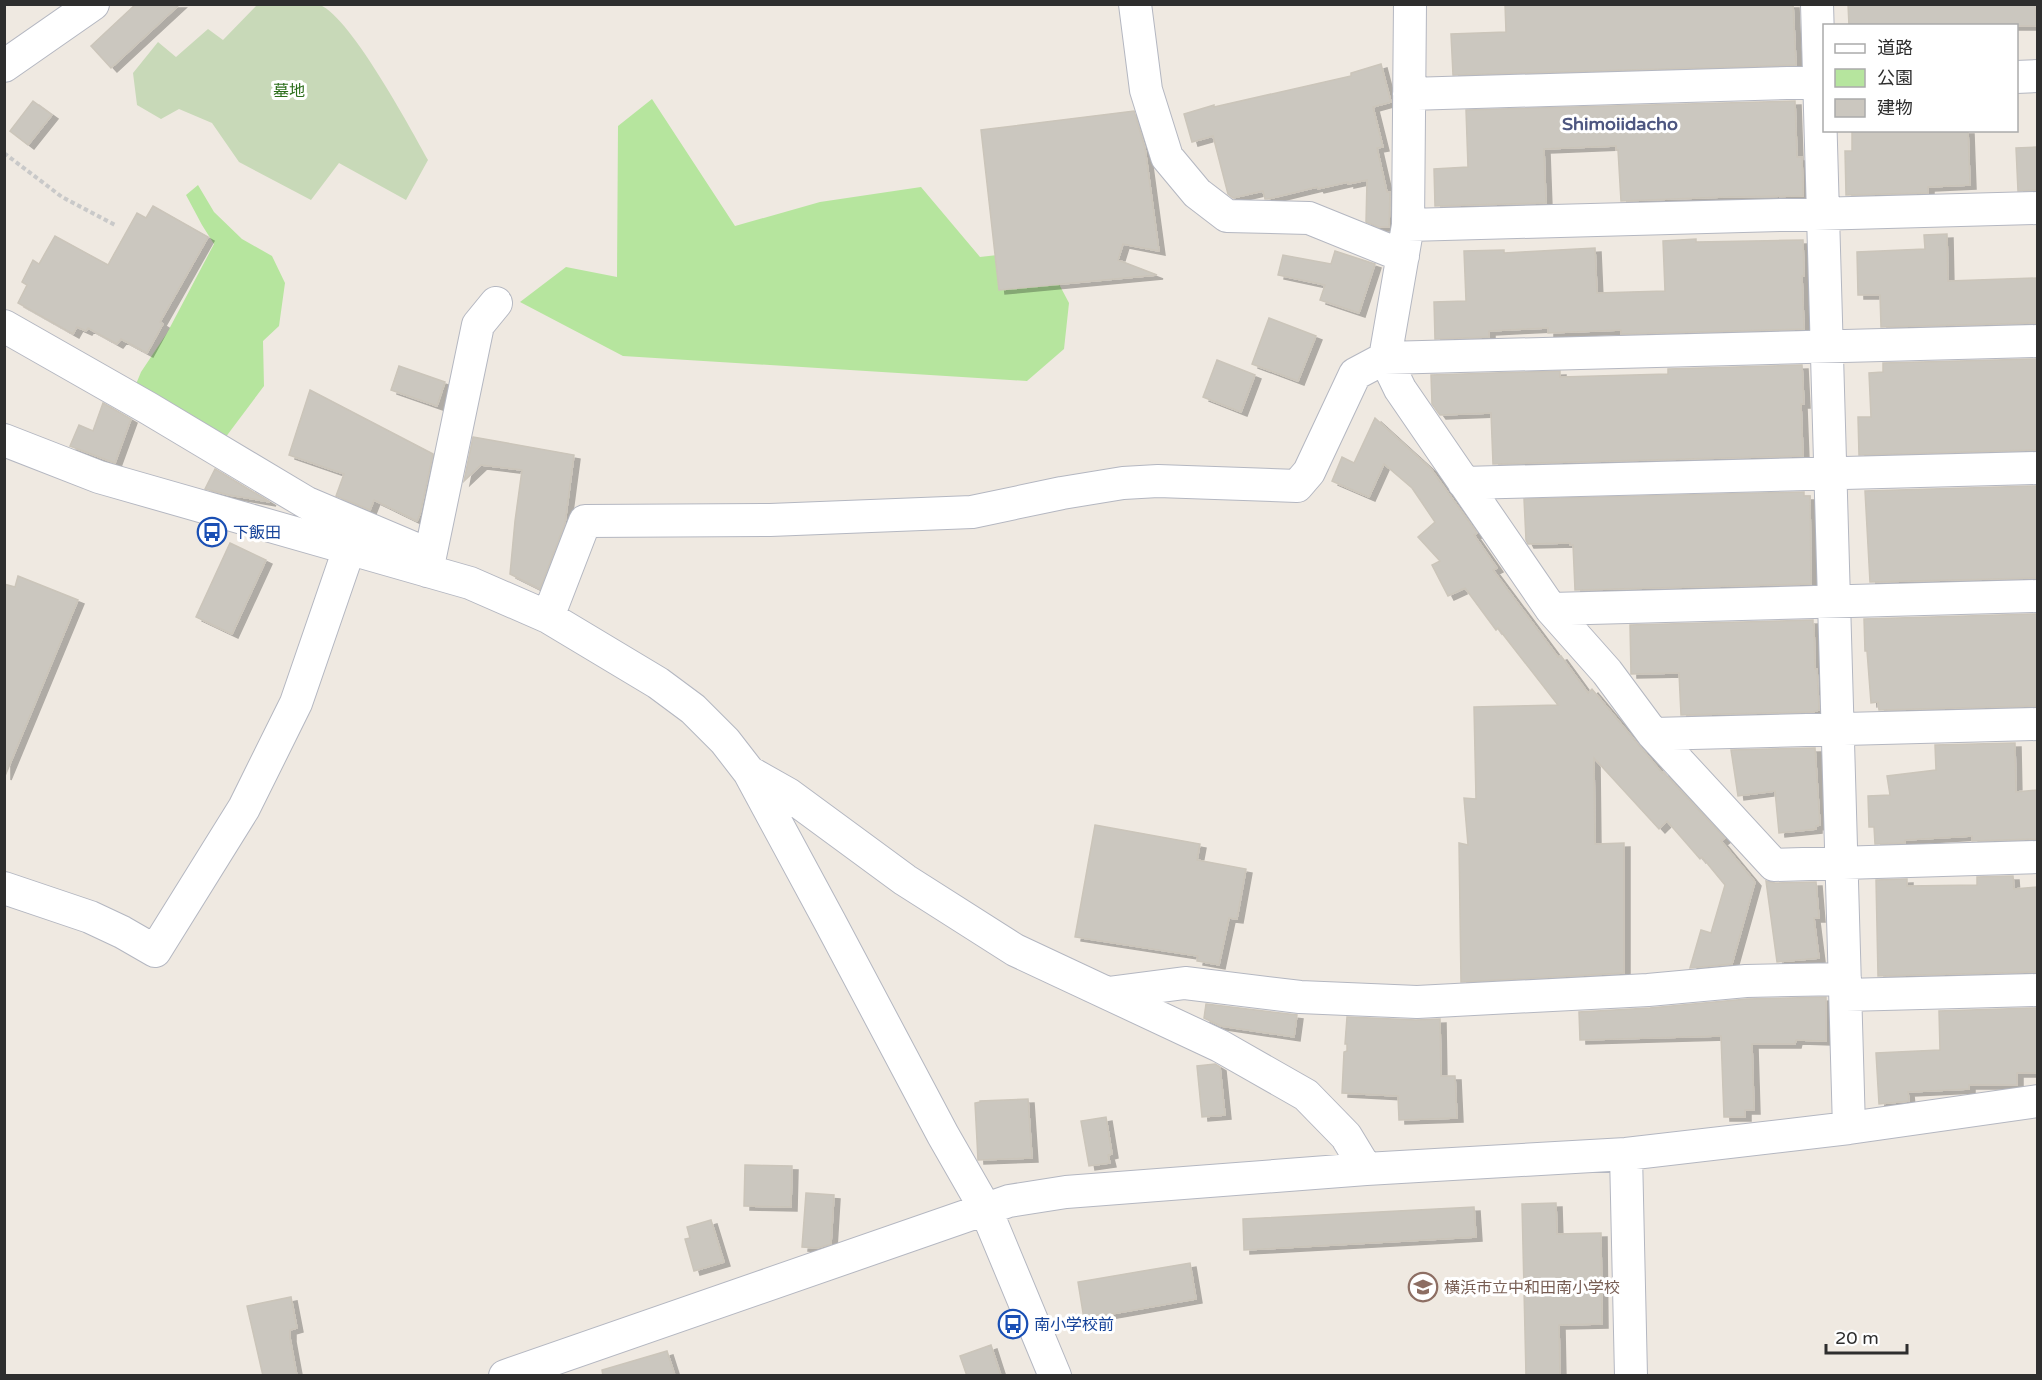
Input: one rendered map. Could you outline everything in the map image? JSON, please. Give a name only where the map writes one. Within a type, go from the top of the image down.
[{"type":"street","points":[[4,66],[93,4]]},
{"type":"street","points":[[1135,4],[1146,90],[1167,157],[1197,193],[1227,216],[1309,219],[1403,256]]},
{"type":"street","points":[[1410,4],[1408,225],[1385,358],[1400,389],[1551,609],[1607,672],[1653,734],[1774,865],[2037,857]]},
{"type":"street","points":[[1817,4],[1822,82],[1823,214],[1849,1128]]},
{"type":"street","points":[[2018,77],[2037,76]]},
{"type":"street","points":[[1409,94],[1822,82]]},
{"type":"street","points":[[1408,225],[2037,208]]},
{"type":"street","points":[[429,563],[478,325],[496,303]]},
{"type":"street","points":[[4,326],[148,408],[307,503],[470,583],[548,616],[658,683],[693,710],[725,741],[749,772],[943,1135],[986,1210],[1055,1376]]},
{"type":"street","points":[[548,616],[585,521],[770,520],[972,512],[1062,493],[1123,483],[1158,481],[1297,486],[1309,472],[1355,374],[1385,358],[2037,341]]},
{"type":"street","points":[[4,440],[99,477],[349,549],[429,563]]},
{"type":"street","points":[[1464,483],[2037,468]]},
{"type":"street","points":[[4,888],[90,917],[156,951],[244,808],[296,703],[349,549]]},
{"type":"street","points":[[1551,609],[2037,596]]},
{"type":"street","points":[[1653,734],[2037,724]]},
{"type":"street","points":[[749,772],[788,794],[905,880],[1015,950],[1220,1046],[1306,1095],[1346,1136],[1366,1169]]},
{"type":"street","points":[[1108,993],[1185,982],[1300,997],[1417,1002],[1648,990],[1746,981],[1845,987],[2037,990]]},
{"type":"street","points":[[505,1376],[1009,1201],[1066,1192],[1366,1169],[1626,1154],[1849,1128],[2037,1101]]},
{"type":"street","points":[[1626,1154],[1631,1376]]},
{"type":"path","points":[[4,153],[62,197],[117,226]]},
{"type":"green space","name":"墓地","points":[[317,4],[330,11],[345,27],[378,73],[428,160],[406,200],[339,163],[311,200],[239,162],[212,123],[179,109],[161,119],[137,105],[133,73],[158,42],[176,57],[208,29],[223,40],[257,5]]},
{"type":"green space","points":[[652,99],[735,226],[820,202],[921,187],[980,257],[1041,250],[1069,303],[1064,349],[1027,381],[623,356],[520,302],[566,267],[617,277],[618,126]]},
{"type":"green space","points":[[198,185],[214,212],[242,239],[272,256],[285,283],[279,326],[263,341],[264,386],[225,438],[134,389],[141,372],[167,333],[214,244],[186,195]]},
{"type":"building","points":[[136,4],[180,4],[111,68],[91,46]]},
{"type":"building","points":[[1505,4],[1793,4],[1796,65],[1453,75],[1451,34],[1506,32]]},
{"type":"building","points":[[1848,4],[2035,4],[2036,26],[2018,26],[2018,24],[1849,24]]},
{"type":"building","points":[[1381,64],[1391,102],[1373,107],[1383,147],[1377,148],[1387,192],[1390,192],[1389,227],[1378,227],[1366,222],[1367,180],[1318,189],[1317,187],[1268,199],[1265,199],[1263,191],[1233,198],[1228,194],[1213,136],[1192,142],[1184,114],[1214,105],[1214,107],[1351,76],[1351,73]]},
{"type":"building","points":[[33,101],[52,115],[28,145],[10,131]]},
{"type":"building","points":[[1795,101],[1797,157],[1802,157],[1803,196],[1621,201],[1616,146],[1544,149],[1546,203],[1435,206],[1434,169],[1468,167],[1466,110]]},
{"type":"building","points":[[1134,111],[1145,148],[1159,251],[1123,244],[1118,260],[1157,275],[999,290],[981,130]]},
{"type":"building","points":[[1852,132],[1968,132],[1970,185],[1928,187],[1928,193],[1846,195],[1845,151],[1852,151]]},
{"type":"building","points":[[2037,147],[2037,190],[2018,191],[2016,148]]},
{"type":"building","points":[[153,206],[208,237],[160,322],[163,324],[147,353],[121,339],[117,344],[88,328],[86,331],[77,327],[73,334],[18,303],[27,285],[22,282],[33,260],[39,264],[55,236],[108,265],[137,213],[146,218]]},
{"type":"building","points":[[1947,234],[1948,281],[2037,278],[2037,323],[1881,327],[1880,295],[1858,295],[1857,252],[1925,249],[1924,235]]},
{"type":"building","points":[[1696,239],[1696,242],[1803,240],[1804,329],[1621,334],[1621,330],[1548,333],[1548,328],[1489,331],[1489,337],[1435,339],[1434,302],[1466,301],[1464,251],[1504,250],[1504,253],[1595,248],[1597,293],[1665,291],[1663,241]]},
{"type":"building","points":[[1335,251],[1375,264],[1359,313],[1320,300],[1325,285],[1278,275],[1283,255],[1331,264]]},
{"type":"building","points":[[1269,318],[1316,336],[1298,381],[1252,364]]},
{"type":"building","points":[[2037,359],[2037,450],[1859,455],[1858,417],[1871,417],[1869,373],[1883,372],[1883,363]]},
{"type":"building","points":[[1217,360],[1255,375],[1241,412],[1203,397]]},
{"type":"building","points":[[1802,365],[1803,456],[1493,464],[1491,413],[1440,415],[1432,404],[1431,375],[1560,371],[1560,377],[1668,374],[1668,369]]},
{"type":"building","points":[[399,366],[445,382],[437,406],[391,390]]},
{"type":"building","points":[[310,390],[433,454],[417,521],[374,500],[370,510],[336,496],[344,474],[289,455]]},
{"type":"building","points":[[103,403],[131,419],[115,463],[70,446],[79,425],[93,431]]},
{"type":"building","points":[[1375,418],[1431,469],[1477,533],[1474,535],[1497,568],[1493,570],[1558,657],[1561,656],[1588,693],[1592,689],[1662,773],[1725,838],[1721,841],[1755,882],[1732,964],[1690,968],[1701,930],[1711,933],[1725,885],[1667,821],[1659,829],[1594,758],[1595,844],[1624,843],[1624,973],[1461,982],[1459,843],[1468,845],[1464,798],[1476,799],[1474,707],[1558,705],[1498,628],[1496,630],[1465,588],[1448,596],[1432,565],[1440,561],[1418,537],[1435,522],[1412,488],[1384,464],[1369,497],[1332,481],[1342,457],[1354,463]]},
{"type":"building","points":[[473,437],[574,455],[565,523],[540,589],[510,574],[522,470],[481,465],[464,481]]},
{"type":"building","points":[[215,469],[270,502],[205,489]]},
{"type":"building","points":[[2037,486],[2037,578],[1870,582],[1865,491]]},
{"type":"building","points":[[1804,492],[1804,496],[1810,496],[1811,584],[1575,590],[1573,545],[1570,543],[1528,544],[1526,540],[1524,499]]},
{"type":"building","points":[[230,543],[266,560],[232,634],[196,617]]},
{"type":"building","points":[[18,576],[78,600],[5,776],[4,584],[15,587]]},
{"type":"building","points":[[2037,614],[2037,706],[1879,710],[1878,702],[1871,703],[1864,619]]},
{"type":"building","points":[[1813,620],[1819,710],[1813,712],[1681,715],[1679,673],[1631,674],[1630,625]]},
{"type":"building","points":[[2015,743],[2016,792],[2037,790],[2037,839],[1972,841],[1972,836],[1875,844],[1874,827],[1869,827],[1868,796],[1890,795],[1887,776],[1936,770],[1935,745]]},
{"type":"building","points":[[1815,748],[1820,825],[1816,826],[1816,829],[1779,833],[1775,791],[1738,796],[1731,750]]},
{"type":"building","points":[[1095,825],[1200,844],[1197,860],[1246,869],[1237,919],[1229,918],[1219,965],[1197,961],[1198,956],[1075,937]]},
{"type":"building","points":[[2013,876],[2014,889],[2037,887],[2037,972],[1878,976],[1876,880],[1907,879],[1907,886],[1977,885],[1977,877]]},
{"type":"building","points":[[1766,881],[1775,883],[1816,882],[1819,918],[1814,918],[1819,958],[1777,962]]},
{"type":"building","points":[[1826,997],[1826,1041],[1796,1040],[1795,1044],[1752,1044],[1754,1110],[1745,1110],[1745,1117],[1724,1117],[1721,1036],[1580,1040],[1579,1012],[1747,999]]},
{"type":"building","points":[[1206,1004],[1297,1015],[1294,1037],[1221,1026],[1204,1018]]},
{"type":"building","points":[[2037,1008],[2037,1073],[2017,1073],[2017,1085],[1969,1085],[1969,1089],[1908,1092],[1909,1101],[1879,1104],[1876,1053],[1940,1050],[1939,1011]]},
{"type":"building","points":[[1347,1017],[1440,1019],[1441,1076],[1455,1076],[1457,1118],[1399,1120],[1398,1096],[1342,1093],[1344,1052],[1347,1051],[1347,1044],[1345,1044]]},
{"type":"building","points":[[1215,1064],[1220,1067],[1225,1115],[1202,1117],[1197,1066]]},
{"type":"building","points":[[1028,1099],[1032,1158],[978,1160],[975,1103]]},
{"type":"building","points":[[1106,1117],[1112,1154],[1108,1155],[1110,1163],[1089,1166],[1081,1121]]},
{"type":"building","points":[[745,1165],[792,1166],[791,1207],[744,1206]]},
{"type":"building","points":[[806,1193],[834,1195],[831,1244],[817,1248],[802,1247]]},
{"type":"building","points":[[1556,1203],[1557,1234],[1601,1233],[1602,1324],[1559,1325],[1560,1376],[1526,1376],[1522,1204]]},
{"type":"building","points":[[1474,1207],[1476,1237],[1244,1250],[1243,1219]]},
{"type":"building","points":[[711,1220],[724,1262],[694,1271],[685,1239],[690,1238],[687,1227]]},
{"type":"building","points":[[1190,1263],[1196,1299],[1084,1319],[1078,1282]]},
{"type":"building","points":[[291,1297],[297,1328],[290,1330],[290,1338],[297,1376],[263,1376],[247,1306]]},
{"type":"building","points":[[991,1345],[1001,1376],[967,1376],[960,1356]]},
{"type":"building","points":[[667,1351],[675,1376],[603,1376],[602,1370]]},
{"type":"place","name":"下飯田","points":[[212,532]]},
{"type":"place","name":"横浜市立中和田南小学校","points":[[1423,1287]]},
{"type":"place","name":"南小学校前","points":[[1013,1324]]},
{"type":"district","name":"Shimoiidacho","points":[[1620,124]]}]
